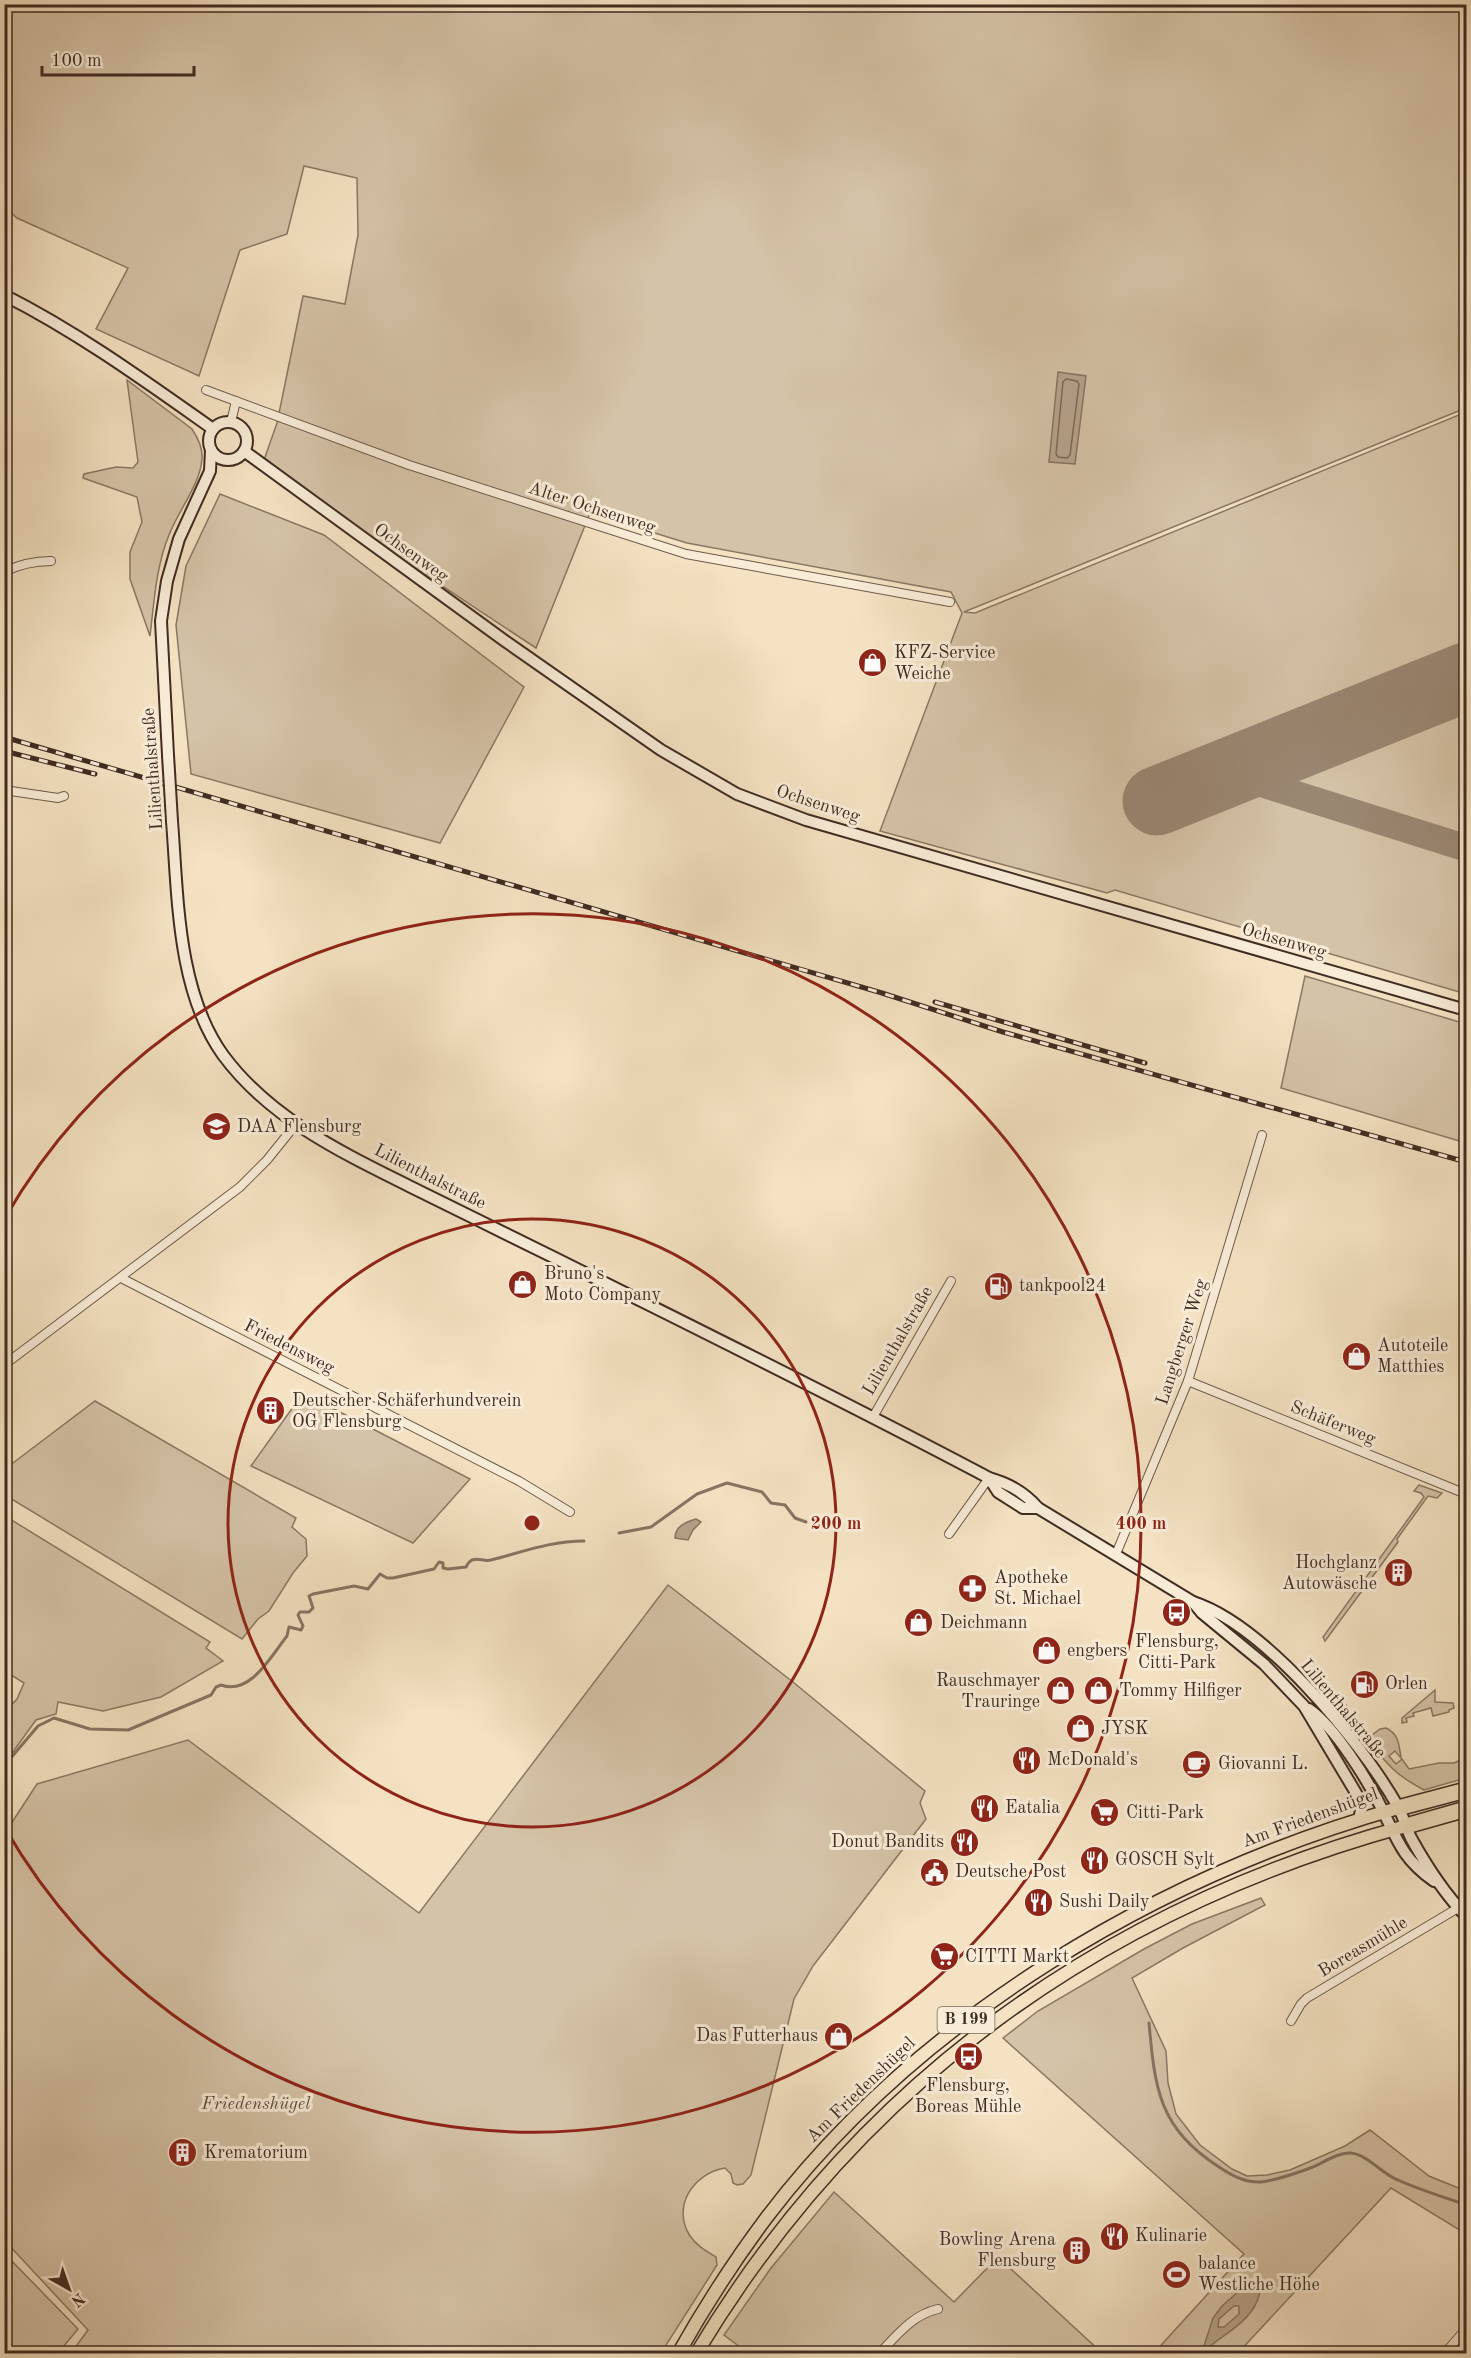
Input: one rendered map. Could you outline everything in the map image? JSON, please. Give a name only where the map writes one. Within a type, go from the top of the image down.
[{"type":"highway","name":"Am Friedenshügel","points":[[1391,1810],[1467,1790]]},
{"type":"highway","name":"Am Friedenshügel","points":[[1406,1826],[1467,1809]]},
{"type":"main road","name":"Am Friedenshügel","points":[[678,2354],[703,2311],[747,2245],[805,2172],[878,2096],[968,2018],[1033,1973],[1131,1915],[1273,1850],[1391,1810]]},
{"type":"main road","name":"Am Friedenshügel","points":[[696,2354],[756,2261],[806,2199],[882,2115],[978,2032],[1067,1972],[1160,1919],[1281,1868],[1406,1826]]},
{"type":"street","points":[[4,295],[77,335],[213,429]]},
{"type":"street","name":"Alter Ochsenweg","points":[[207,390],[409,465],[686,554],[951,602]]},
{"type":"street","points":[[231,422],[236,401]]},
{"type":"street","points":[[231,422],[242,428],[247,446],[236,459],[230,460],[219,458],[211,450],[209,440],[213,429],[221,423],[231,422]]},
{"type":"street","name":"Lilienthalstraße","points":[[211,450],[212,464],[178,539],[167,581],[161,621],[168,755],[181,930],[189,976],[204,1020],[222,1053],[246,1082],[296,1124],[378,1170],[873,1417],[989,1478],[998,1492],[1023,1509],[1038,1508],[1193,1602],[1207,1606],[1226,1618],[1300,1679],[1351,1740],[1386,1787],[1391,1810]]},
{"type":"street","name":"Ochsenweg","points":[[244,451],[505,641],[661,750],[737,794],[806,820],[1467,1010]]},
{"type":"street","name":"Lilienthalstraße","points":[[203,488],[213,472],[230,460]]},
{"type":"street","points":[[4,572],[27,562],[51,561]]},
{"type":"street","points":[[4,790],[58,798],[64,796]]},
{"type":"street","points":[[4,1365],[240,1187],[267,1160],[296,1124]]},
{"type":"street","name":"Langberger Weg","points":[[1116,1554],[1188,1381],[1262,1135]]},
{"type":"street","name":"Friedensweg","points":[[121,1278],[519,1481],[570,1512]]},
{"type":"street","name":"Lilienthalstraße","points":[[873,1417],[951,1281]]},
{"type":"street","name":"Schäferweg","points":[[1188,1381],[1467,1494]]},
{"type":"street","points":[[949,1534],[989,1478]]},
{"type":"street","name":"Lilienthalstraße","points":[[1193,1602],[1202,1613],[1264,1664],[1304,1706],[1356,1793],[1360,1810],[1359,1820]]},
{"type":"street","name":"Lilienthalstraße","points":[[1304,1706],[1318,1715],[1334,1734],[1391,1810]]},
{"type":"street","points":[[1391,1810],[1406,1826],[1437,1883],[1462,1912]]},
{"type":"street","points":[[1391,1810],[1390,1830],[1398,1844],[1420,1872],[1437,1883]]},
{"type":"street","name":"Boreasmühle","points":[[1291,2021],[1300,2004],[1307,1998],[1462,1912]]},
{"type":"street","points":[[879,2354],[923,2312],[938,2309]]},
{"type":"street","points":[[1444,2354],[1467,2329]]},
{"type":"green space","points":[[4,5],[1466,5],[1466,408],[964,612],[975,613],[1466,412],[1466,994],[1115,890],[1107,893],[880,831],[962,613],[951,592],[687,543],[590,513],[536,648],[412,566],[264,460],[277,423],[303,296],[345,304],[358,235],[357,178],[304,166],[287,234],[240,250],[199,376],[96,329],[128,268],[17,218],[5,207]]},
{"type":"green space","points":[[127,380],[192,429],[200,443],[202,455],[197,478],[173,526],[161,559],[150,636],[130,579],[130,552],[142,522],[137,497],[83,478],[84,474],[116,467],[133,468],[138,462]]},
{"type":"green space","points":[[220,494],[324,535],[524,687],[440,843],[191,774],[176,625],[186,566]]},
{"type":"green space","points":[[1305,976],[1466,1024],[1466,1143],[1281,1088]]},
{"type":"green space","points":[[303,1393],[470,1479],[413,1543],[251,1466]]},
{"type":"green space","points":[[95,1401],[296,1518],[292,1527],[306,1539],[307,1556],[293,1573],[269,1611],[258,1619],[242,1639],[5,1495],[5,1469]]},
{"type":"green space","points":[[1419,1485],[1442,1493],[1437,1498],[1428,1496],[1397,1539],[1398,1542],[1325,1641],[1323,1637],[1424,1497],[1421,1493],[1414,1491]]},
{"type":"green space","points":[[5,1516],[210,1642],[206,1648],[223,1661],[161,1697],[103,1711],[58,1702],[56,1714],[36,1720],[5,1763],[5,1712],[17,1699],[24,1683],[5,1671]]},
{"type":"green space","name":"Friedenshügel","points":[[668,1585],[793,1682],[925,1791],[920,1803],[926,1819],[813,1966],[794,1999],[751,2175],[743,2184],[737,2185],[733,2183],[731,2174],[725,2168],[714,2171],[695,2184],[689,2193],[683,2213],[685,2225],[696,2243],[716,2257],[717,2265],[661,2353],[71,2353],[88,2330],[5,2241],[5,1833],[37,1784],[188,1740],[419,1913]]},
{"type":"green space","points":[[1318,1673],[1355,1715],[1355,1725],[1314,1676]]},
{"type":"green space","points":[[1435,1690],[1435,1702],[1453,1703],[1454,1708],[1449,1712],[1433,1716],[1431,1708],[1413,1713],[1414,1716],[1406,1718],[1407,1722],[1402,1723],[1402,1718]]},
{"type":"green space","points":[[1386,1728],[1396,1737],[1401,1758],[1395,1751],[1389,1756],[1396,1764],[1402,1759],[1409,1769],[1439,1763],[1454,1763],[1465,1758],[1464,1747],[1466,1747],[1466,1778],[1424,1790],[1405,1779],[1392,1768],[1367,1739],[1380,1729]]},
{"type":"green space","points":[[1261,1898],[1265,1905],[1132,1978],[1166,2051],[1168,2083],[1176,2114],[1200,2145],[1232,2169],[1247,2176],[1290,2170],[1345,2146],[1370,2130],[1429,2176],[1466,2191],[1466,2234],[1391,2188],[1238,2353],[1154,2353],[1244,2254],[1003,2038],[1038,2011],[1144,1949],[1192,1924]]},
{"type":"green space","points":[[834,2192],[954,2302],[998,2257],[1102,2353],[748,2353],[724,2335],[771,2268]]},
{"type":"green space","points":[[4,2253],[78,2329],[58,2353],[5,2353]]},
{"type":"water","points":[[1058,372],[1086,376],[1075,464],[1049,462]]},
{"type":"water","points":[[696,1519],[701,1522],[693,1530],[688,1540],[675,1538],[679,1528]]},
{"type":"water","points":[[1246,2285],[1256,2286],[1260,2292],[1257,2302],[1246,2318],[1208,2348],[1204,2346],[1213,2318],[1222,2306]],"holes":[[[1234,2306],[1239,2306],[1239,2314],[1224,2327],[1218,2327],[1219,2319]]]},
{"type":"waterway","points":[[619,1533],[651,1527],[697,1494],[727,1483],[762,1492],[771,1503],[785,1505],[795,1518],[806,1522]]},
{"type":"waterway","points":[[4,1766],[38,1726],[54,1718],[90,1729],[128,1730],[211,1695],[216,1687],[221,1685],[232,1687],[250,1680],[267,1663],[287,1636],[289,1627],[301,1630],[303,1626],[298,1615],[300,1612],[309,1612],[313,1608],[309,1596],[313,1594],[354,1586],[368,1589],[380,1574],[393,1578],[434,1569],[439,1562],[443,1563],[443,1568],[448,1569],[466,1567],[470,1561],[475,1559],[488,1560],[548,1545],[584,1541]]},
{"type":"waterway","points":[[1149,2023],[1158,2088],[1172,2122],[1199,2152],[1228,2173],[1238,2178],[1261,2182],[1287,2176],[1337,2156],[1351,2153],[1363,2157],[1398,2180],[1466,2205]]},
{"type":"taxiway","points":[[1228,773],[1466,848]]},
{"type":"runway","points":[[1157,801],[1466,677]]},
{"type":"railway","points":[[4,737],[882,993],[1003,1032],[1466,1162]]},
{"type":"railway","points":[[4,751],[95,774]]},
{"type":"railway","points":[[935,1002],[1145,1063]]},
{"type":"place","name":"KFZ-Service Weiche","points":[[873,663]]},
{"type":"place","name":"DAA Flensburg","points":[[216,1127]]},
{"type":"place","name":"Bruno's Moto Company","points":[[523,1284]]},
{"type":"place","name":"tankpool24","points":[[998,1286]]},
{"type":"place","name":"Autoteile Matthies","points":[[1356,1356]]},
{"type":"place","name":"Deutscher Schäferhundverein OG Flensburg","points":[[271,1411]]},
{"type":"place","name":"Hochglanz Autowäsche","points":[[1398,1573]]},
{"type":"place","name":"Apotheke St. Michael","points":[[973,1588]]},
{"type":"place","name":"Flensburg, Citti-Park","points":[[1177,1613]]},
{"type":"place","name":"Deichmann","points":[[919,1623]]},
{"type":"place","name":"engbers","points":[[1046,1651]]},
{"type":"place","name":"Orlen","points":[[1364,1684]]},
{"type":"place","name":"Rauschmayer Trauringe","points":[[1061,1691]]},
{"type":"place","name":"Tommy Hilfiger","points":[[1098,1691]]},
{"type":"place","name":"JYSK","points":[[1080,1729]]},
{"type":"place","name":"McDonald's","points":[[1026,1760]]},
{"type":"place","name":"Giovanni L.","points":[[1197,1764]]},
{"type":"place","name":"Eatalia","points":[[984,1808]]},
{"type":"place","name":"Citti-Park","points":[[1105,1813]]},
{"type":"place","name":"Donut Bandits","points":[[965,1842]]},
{"type":"place","name":"GOSCH Sylt","points":[[1094,1860]]},
{"type":"place","name":"Deutsche Post","points":[[934,1872]]},
{"type":"place","name":"Sushi Daily","points":[[1038,1902]]},
{"type":"place","name":"CITTI Markt","points":[[944,1957]]},
{"type":"place","name":"Das Futterhaus","points":[[839,2036]]},
{"type":"place","name":"Flensburg, Boreas Mühle","points":[[968,2057]]},
{"type":"place","name":"Krematorium","points":[[183,2153]]},
{"type":"place","name":"Kulinarie","points":[[1114,2236]]},
{"type":"place","name":"Bowling Arena Flensburg","points":[[1077,2250]]},
{"type":"place","name":"balance Westliche Höhe","points":[[1177,2274]]}]
